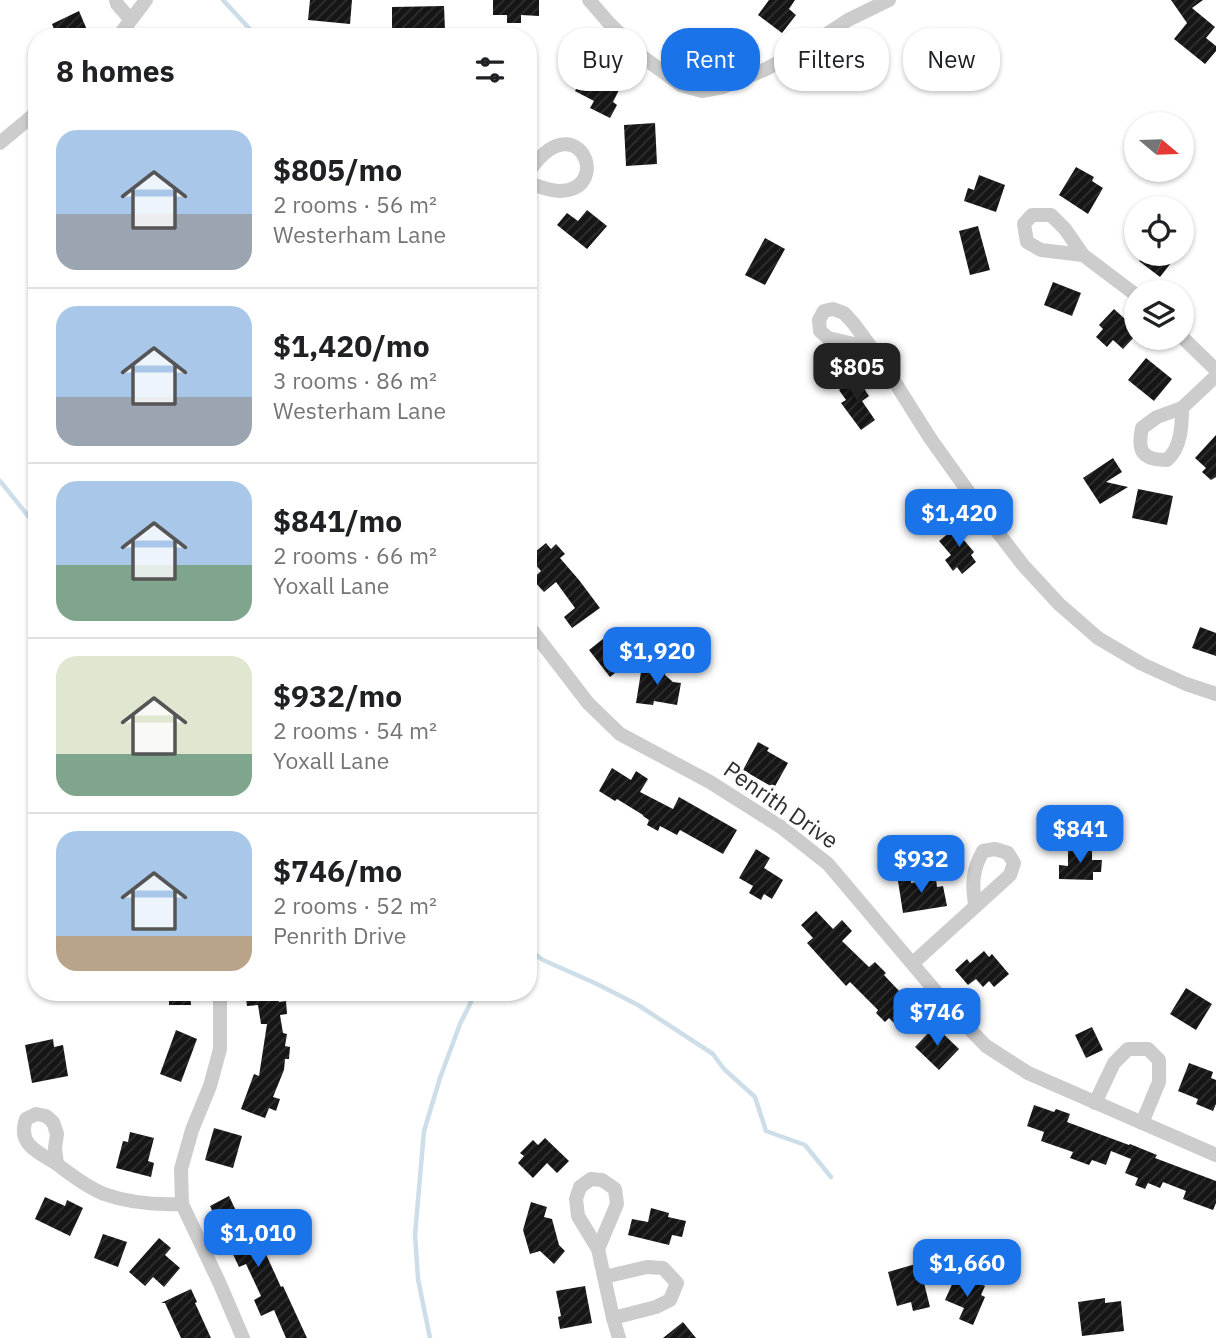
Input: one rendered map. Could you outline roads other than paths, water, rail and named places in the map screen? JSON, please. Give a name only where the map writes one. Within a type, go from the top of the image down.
[{"type":"street","points":[[116,0],[130,19]]},
{"type":"street","points":[[124,28],[146,0]]},
{"type":"street","points":[[589,0],[644,58],[681,85],[702,91],[723,87],[764,70],[848,20],[890,0]]},
{"type":"street","points":[[0,142],[28,119]]},
{"type":"street","points":[[537,160],[558,145],[573,145],[583,152],[588,163],[585,176],[577,187],[559,191],[537,185]]},
{"type":"street","points":[[1083,255],[1124,286]]},
{"type":"street","points":[[872,348],[930,438],[990,522],[1023,565],[1059,604],[1098,638],[1142,664],[1216,694]]},
{"type":"street","points":[[1194,349],[1216,370]]},
{"type":"street","points":[[1182,408],[1216,376]]},
{"type":"street","name":"Penrith Drive","points":[[537,637],[588,703],[620,734],[710,782],[781,827],[828,864],[954,1013],[986,1046],[1028,1073],[1216,1155]]},
{"type":"street","points":[[913,963],[975,905]]},
{"type":"street","points":[[220,1001],[220,1049],[211,1086],[192,1130],[181,1169],[182,1204],[243,1338]]},
{"type":"street","points":[[1095,1103],[1114,1063],[1128,1049],[1148,1049],[1159,1060],[1158,1082],[1142,1123]]},
{"type":"street","points":[[57,1164],[78,1180],[104,1194],[156,1205],[182,1204]]},
{"type":"street","points":[[598,1249],[619,1338]]},
{"type":"street","points":[[604,1277],[647,1267],[663,1268],[677,1283],[670,1300],[656,1307],[613,1318]]},
{"type":"waterway","points":[[223,0],[249,28]]},
{"type":"waterway","points":[[0,481],[28,516]]},
{"type":"waterway","points":[[537,956],[638,1005],[713,1054],[724,1069],[755,1097],[766,1131],[805,1145],[831,1177]]},
{"type":"waterway","points":[[430,1338],[418,1279],[415,1235],[424,1131],[440,1078],[472,1001]]}]
